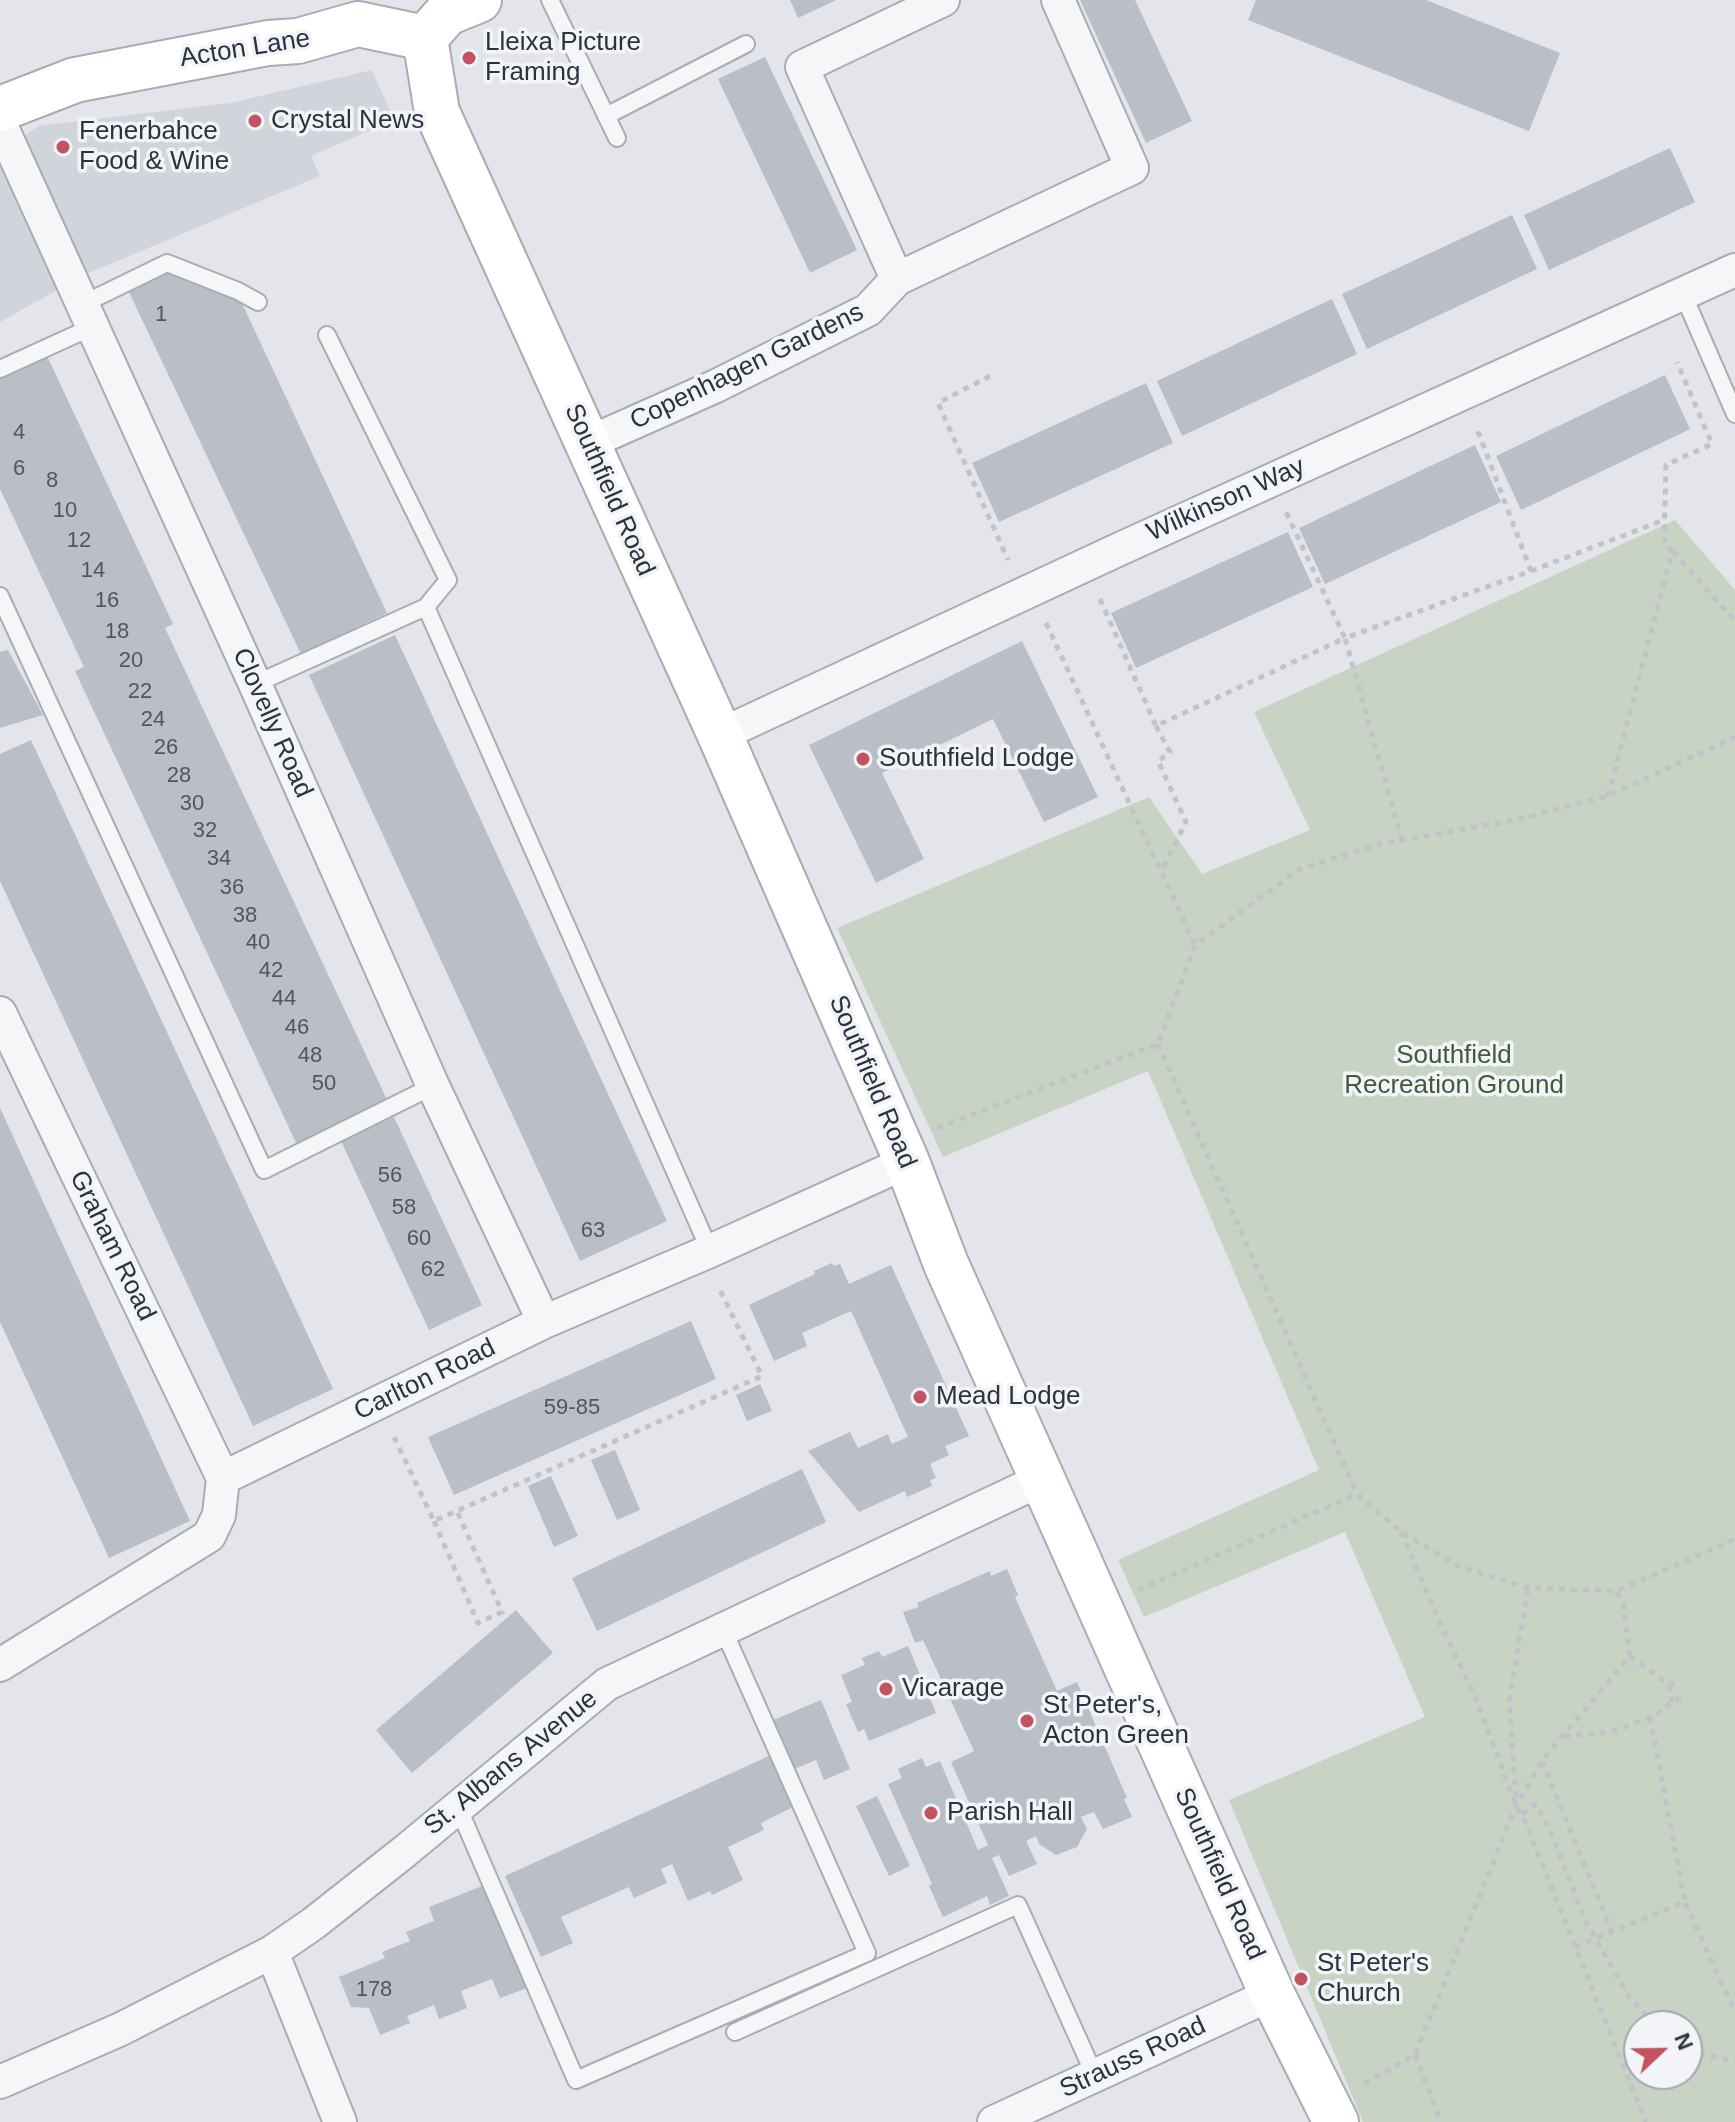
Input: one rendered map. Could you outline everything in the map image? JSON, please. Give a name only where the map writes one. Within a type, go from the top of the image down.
[{"type":"main road","points":[[425,38],[447,13],[479,0]]},
{"type":"main road","name":"Acton Lane","points":[[0,109],[75,80],[253,46],[298,41],[353,12],[425,38]]},
{"type":"main road","name":"Southfield Road","points":[[425,38],[437,112],[720,735],[919,1146],[946,1264],[1272,1994],[1332,2114]]},
{"type":"street","points":[[897,279],[802,67],[943,0]]},
{"type":"street","name":"Copenhagen Gardens","points":[[588,443],[716,386],[868,310],[897,279],[1132,168],[1058,0]]},
{"type":"street","name":"Clovelly Road","points":[[0,123],[255,684],[433,1086],[544,1322]]},
{"type":"street","name":"Wilkinson Way","points":[[720,735],[1464,393],[1689,308],[1735,270]]},
{"type":"street","name":"Graham Road","points":[[0,1013],[223,1478]]},
{"type":"street","name":"Carlton Road","points":[[223,1478],[544,1322],[706,1253],[919,1146]]},
{"type":"street","points":[[0,1665],[209,1536],[219,1515],[223,1478]]},
{"type":"street","name":"St. Albans Avenue","points":[[0,2082],[121,2029],[272,1952],[314,1923],[607,1684],[1043,1479]]},
{"type":"street","points":[[272,1952],[340,2122]]},
{"type":"street","name":"Strauss Road","points":[[994,2122],[1272,1994]]},
{"type":"lane","points":[[550,0],[617,138]]},
{"type":"lane","points":[[606,116],[746,44]]},
{"type":"lane","points":[[0,369],[88,316],[167,263],[258,302]]},
{"type":"lane","points":[[1689,308],[1735,414]]},
{"type":"lane","points":[[255,684],[426,607],[448,580],[327,335]]},
{"type":"lane","points":[[0,596],[264,1170],[433,1086]]},
{"type":"lane","points":[[426,607],[706,1253]]},
{"type":"lane","points":[[458,1807],[576,2080],[867,1953],[723,1629]]},
{"type":"lane","points":[[735,2032],[1018,1905],[1095,2076]]},
{"type":"path","points":[[1689,308],[1668,340],[1712,444],[1666,465],[1664,539],[1672,552],[1735,621]]},
{"type":"path","points":[[990,376],[938,403],[1195,945]]},
{"type":"path","points":[[1464,393],[1531,571]]},
{"type":"path","points":[[1271,480],[1345,638],[1402,841]]},
{"type":"path","points":[[1156,726],[1345,638],[1664,520]]},
{"type":"path","points":[[1608,796],[1672,552]]},
{"type":"path","points":[[1085,565],[1170,752],[1158,761],[1186,822],[1161,872]]},
{"type":"path","points":[[1735,737],[1608,796],[1520,819],[1381,844],[1300,869],[1195,945],[1158,1044],[1357,1494],[1401,1532],[1458,1566],[1528,1588],[1617,1591],[1735,1539]]},
{"type":"path","points":[[919,1146],[1158,1044]]},
{"type":"path","points":[[434,1521],[762,1376],[706,1253]]},
{"type":"path","points":[[377,1403],[434,1521],[478,1623],[502,1612],[457,1511]]},
{"type":"path","points":[[1128,1595],[1357,1494]]},
{"type":"path","points":[[1401,1532],[1476,1698],[1516,1806],[1522,1814],[1646,2122]]},
{"type":"path","points":[[1516,1806],[1509,1701],[1528,1588]]},
{"type":"path","points":[[1617,1591],[1623,1603],[1630,1656],[1669,1685],[1672,1702]]},
{"type":"path","points":[[1332,2114],[1415,2055],[1516,1806],[1542,1761],[1630,1656]]},
{"type":"path","points":[[1669,1685],[1677,1681]]},
{"type":"path","points":[[1563,1736],[1611,1732],[1650,1717],[1684,1696]]},
{"type":"path","points":[[1650,1717],[1685,1902],[1735,2013]]},
{"type":"path","points":[[1542,1761],[1612,1932]]},
{"type":"path","points":[[1522,1814],[1536,1804],[1549,1828],[1586,1922],[1629,1997],[1641,2010]]},
{"type":"path","points":[[1575,1947],[1685,1902]]},
{"type":"path","points":[[1415,2055],[1441,2122]]},
{"type":"path","points":[[1703,2055],[1735,2061]]},
{"type":"shaded area","points":[[372,70],[394,120],[311,156],[320,176],[84,275],[0,322],[0,155],[38,126],[230,103]]},
{"type":"green space","name":"Southfield Recreation Ground","points":[[1675,520],[1735,590],[1735,2122],[1363,2122],[1229,1800],[1425,1717],[1345,1532],[1144,1617],[1118,1560],[1319,1470],[1148,1071],[943,1157],[837,928],[1149,797],[1202,874],[1310,830],[1254,712]]},
{"type":"building","points":[[790,0],[836,0],[798,18]]},
{"type":"building","points":[[1080,0],[1135,0],[1192,121],[1146,143]]},
{"type":"building","points":[[1256,0],[1426,0],[1560,53],[1529,131],[1248,20]]},
{"type":"building","points":[[765,57],[857,250],[810,273],[718,79]]},
{"type":"building","points":[[1670,148],[1695,202],[1549,270],[1524,215]]},
{"type":"building","points":[[1512,215],[1537,269],[1367,349],[1342,294]]},
{"type":"building","points":[[172,268],[239,297],[387,613],[301,654],[127,288]]},
{"type":"building","points":[[1332,299],[1357,354],[1182,436],[1157,381]]},
{"type":"building","points":[[47,356],[173,624],[165,628],[389,1104],[298,1147],[75,671],[84,667],[0,489],[0,377]]},
{"type":"building","points":[[1665,375],[1690,429],[1521,510],[1496,456]]},
{"type":"building","points":[[1146,383],[1173,443],[999,522],[972,463]]},
{"type":"building","points":[[1475,445],[1501,502],[1325,584],[1299,528]]},
{"type":"building","points":[[1288,532],[1313,587],[1136,668],[1111,613]]},
{"type":"building","points":[[395,635],[667,1221],[580,1261],[309,675]]},
{"type":"building","name":"Southfield Lodge","points":[[1022,641],[1098,797],[1044,822],[993,719],[882,773],[924,859],[876,883],[809,745]]},
{"type":"building","points":[[8,650],[43,715],[0,728],[0,652]]},
{"type":"building","points":[[31,740],[333,1389],[253,1426],[0,881],[0,754]]},
{"type":"building","points":[[0,1108],[190,1521],[109,1558],[0,1322]]},
{"type":"building","points":[[394,1117],[482,1305],[429,1330],[341,1141]]},
{"type":"building","name":"Mead Lodge","points":[[832,1263],[834,1266],[840,1264],[849,1284],[891,1265],[969,1436],[945,1446],[949,1455],[930,1464],[936,1478],[930,1480],[932,1486],[907,1497],[905,1491],[859,1512],[808,1451],[850,1432],[858,1448],[888,1434],[892,1444],[908,1437],[851,1311],[802,1333],[807,1346],[774,1361],[749,1305]]},
{"type":"building","points":[[691,1321],[716,1379],[454,1495],[428,1437]]},
{"type":"building","points":[[760,1384],[772,1411],[747,1421],[736,1395]]},
{"type":"building","points":[[615,1450],[640,1510],[617,1520],[591,1460]]},
{"type":"building","points":[[802,1469],[826,1522],[597,1631],[572,1578]]},
{"type":"building","points":[[551,1476],[578,1536],[554,1547],[528,1486]]},
{"type":"building","name":"St Peter's, Acton Green","points":[[1007,1569],[1018,1595],[1015,1597],[1057,1691],[1077,1682],[1127,1798],[1124,1799],[1132,1817],[1103,1829],[1094,1812],[1081,1817],[1087,1829],[1077,1847],[1056,1855],[1039,1844],[1036,1836],[1026,1841],[1037,1864],[1009,1876],[999,1855],[992,1858],[1009,1896],[990,1905],[987,1896],[943,1917],[929,1886],[932,1884],[888,1784],[902,1778],[898,1769],[922,1758],[926,1767],[940,1761],[978,1850],[988,1845],[951,1762],[974,1751],[923,1640],[915,1643],[903,1612],[990,1571],[991,1576]]},
{"type":"building","points":[[516,1610],[553,1653],[412,1773],[376,1730]]},
{"type":"building","name":"Vicarage","points":[[908,1646],[936,1713],[869,1741],[864,1729],[858,1732],[846,1704],[852,1702],[841,1675],[865,1665],[862,1658],[879,1651],[882,1657]]},
{"type":"building","points":[[821,1700],[850,1769],[824,1780],[816,1760],[792,1770],[771,1721]]},
{"type":"building","points":[[769,1756],[793,1807],[761,1823],[764,1830],[728,1847],[743,1880],[712,1895],[710,1891],[688,1901],[672,1864],[661,1869],[667,1883],[634,1898],[629,1887],[561,1917],[573,1943],[541,1957],[505,1876]]},
{"type":"building","points":[[877,1796],[910,1866],[889,1876],[856,1806]]},
{"type":"building","points":[[487,1884],[527,1988],[500,1998],[492,1979],[461,1991],[467,2008],[439,2019],[434,2005],[407,2016],[410,2023],[380,2035],[369,2008],[351,2007],[339,1977],[385,1958],[382,1952],[410,1941],[406,1932],[434,1921],[429,1907]]},
{"type":"place","name":"Lleixa Picture Framing","points":[[469,58]]},
{"type":"place","name":"Crystal News","points":[[255,121]]},
{"type":"place","name":"Fenerbahce Food & Wine","points":[[63,147]]},
{"type":"place","name":"Southfield Lodge","points":[[863,759]]},
{"type":"place","name":"Mead Lodge","points":[[920,1397]]},
{"type":"place","name":"Vicarage","points":[[886,1689]]},
{"type":"place","name":"St Peter's, Acton Green","points":[[1027,1721]]},
{"type":"place","name":"Parish Hall","points":[[931,1813]]},
{"type":"place","name":"St Peter's Church","points":[[1301,1979]]}]
